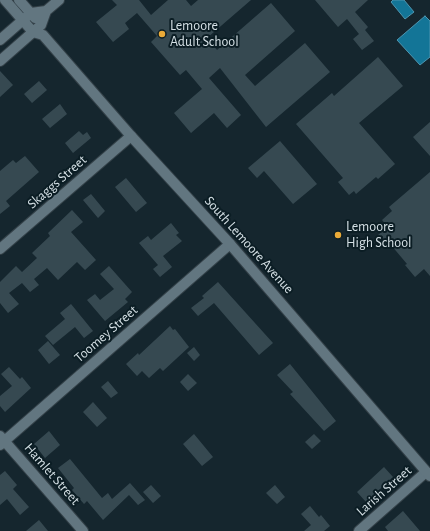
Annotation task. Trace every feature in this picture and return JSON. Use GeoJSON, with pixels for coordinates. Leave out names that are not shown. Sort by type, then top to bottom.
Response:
{"type":"FeatureCollection","features":[{"type":"Feature","properties":{"kind":"main road"},"geometry":{"type":"LineString","coordinates":[[5,0],[27,16]]}},
{"type":"Feature","properties":{"kind":"main road"},"geometry":{"type":"LineString","coordinates":[[19,0],[27,16]]}},
{"type":"Feature","properties":{"kind":"main road"},"geometry":{"type":"LineString","coordinates":[[0,40],[27,16],[46,11],[59,0]]}},
{"type":"Feature","properties":{"kind":"main road"},"geometry":{"type":"LineString","coordinates":[[0,61],[39,31],[46,11]]}},
{"type":"Feature","properties":{"kind":"main road","name":"South Lemoore Avenue"},"geometry":{"type":"LineString","coordinates":[[27,16],[131,136],[230,244],[428,474]]}},
{"type":"Feature","properties":{"kind":"main road","name":"Skaggs Street"},"geometry":{"type":"LineString","coordinates":[[0,249],[131,136]]}},
{"type":"Feature","properties":{"kind":"main road","name":"Toomey Street"},"geometry":{"type":"LineString","coordinates":[[1,440],[230,244]]}},
{"type":"Feature","properties":{"kind":"main road","name":"Hamlet Street"},"geometry":{"type":"LineString","coordinates":[[1,440],[83,531]]}},
{"type":"Feature","properties":{"kind":"main road","name":"Larish Street"},"geometry":{"type":"LineString","coordinates":[[359,531],[428,474]]}},
{"type":"Feature","properties":{"kind":"water"},"geometry":{"type":"Polygon","coordinates":[[[393,0],[404,0],[414,12],[405,19],[391,2],[393,0]]]}},
{"type":"Feature","properties":{"kind":"water"},"geometry":{"type":"Polygon","coordinates":[[[425,16],[430,21],[430,57],[420,65],[397,40],[425,16]]]}},
{"type":"Feature","properties":{"kind":"building"},"geometry":{"type":"Polygon","coordinates":[[[112,0],[139,0],[151,15],[168,0],[186,0],[191,6],[198,0],[251,0],[207,38],[217,50],[271,3],[295,31],[245,75],[255,86],[305,43],[330,72],[266,127],[220,68],[209,78],[241,115],[227,128],[214,113],[191,133],[174,113],[202,89],[186,70],[180,75],[151,42],[157,36],[137,13],[125,23],[129,29],[113,42],[96,22],[117,5],[112,0]]]}},
{"type":"Feature","properties":{"kind":"building"},"geometry":{"type":"Polygon","coordinates":[[[315,0],[368,0],[355,12],[368,27],[365,30],[374,41],[362,50],[353,39],[359,34],[347,19],[338,27],[315,0]]]}},
{"type":"Feature","properties":{"kind":"building"},"geometry":{"type":"Polygon","coordinates":[[[378,57],[403,86],[359,123],[395,164],[378,179],[376,177],[356,194],[354,191],[349,195],[338,182],[343,178],[296,124],[332,93],[334,96],[378,57]]]}},
{"type":"Feature","properties":{"kind":"building"},"geometry":{"type":"Polygon","coordinates":[[[0,71],[13,85],[0,97],[0,71]]]}},
{"type":"Feature","properties":{"kind":"building"},"geometry":{"type":"Polygon","coordinates":[[[39,81],[47,90],[32,103],[24,94],[39,81]]]}},
{"type":"Feature","properties":{"kind":"building"},"geometry":{"type":"Polygon","coordinates":[[[60,104],[67,114],[50,128],[42,119],[60,104]]]}},
{"type":"Feature","properties":{"kind":"building"},"geometry":{"type":"Polygon","coordinates":[[[430,122],[430,156],[413,137],[430,122]]]}},
{"type":"Feature","properties":{"kind":"building"},"geometry":{"type":"Polygon","coordinates":[[[79,131],[83,135],[87,132],[91,138],[73,153],[65,143],[79,131]]]}},
{"type":"Feature","properties":{"kind":"building"},"geometry":{"type":"Polygon","coordinates":[[[280,141],[317,184],[293,204],[264,171],[257,178],[248,168],[280,141]]]}},
{"type":"Feature","properties":{"kind":"building"},"geometry":{"type":"Polygon","coordinates":[[[25,156],[39,172],[6,201],[10,206],[0,214],[0,171],[13,160],[16,163],[25,156]]]}},
{"type":"Feature","properties":{"kind":"building"},"geometry":{"type":"Polygon","coordinates":[[[430,172],[430,276],[424,269],[415,277],[405,265],[407,264],[391,245],[389,247],[378,235],[388,227],[382,220],[392,211],[389,207],[430,172]]]}},
{"type":"Feature","properties":{"kind":"building"},"geometry":{"type":"Polygon","coordinates":[[[126,178],[147,203],[136,212],[115,187],[126,178]]]}},
{"type":"Feature","properties":{"kind":"building"},"geometry":{"type":"Polygon","coordinates":[[[91,194],[105,211],[98,218],[83,200],[91,194]]]}},
{"type":"Feature","properties":{"kind":"building"},"geometry":{"type":"Polygon","coordinates":[[[72,210],[83,222],[71,232],[96,260],[85,270],[77,262],[58,280],[47,268],[34,279],[39,285],[30,292],[22,283],[9,293],[19,304],[8,313],[0,303],[0,282],[16,266],[22,272],[37,258],[32,253],[50,236],[48,233],[72,210]]]}},
{"type":"Feature","properties":{"kind":"building"},"geometry":{"type":"Polygon","coordinates":[[[171,223],[179,233],[176,235],[182,241],[163,256],[172,267],[160,277],[153,269],[158,265],[139,243],[148,236],[151,240],[171,223]]]}},
{"type":"Feature","properties":{"kind":"building"},"geometry":{"type":"Polygon","coordinates":[[[109,266],[132,292],[125,299],[128,302],[105,321],[87,300],[95,294],[100,300],[114,289],[100,274],[109,266]]]}},
{"type":"Feature","properties":{"kind":"building"},"geometry":{"type":"Polygon","coordinates":[[[218,282],[273,343],[259,355],[214,303],[198,316],[191,308],[204,298],[202,296],[218,282]]]}},
{"type":"Feature","properties":{"kind":"building"},"geometry":{"type":"Polygon","coordinates":[[[71,304],[93,331],[84,338],[75,327],[53,345],[45,336],[65,319],[60,313],[71,304]]]}},
{"type":"Feature","properties":{"kind":"building"},"geometry":{"type":"Polygon","coordinates":[[[170,326],[173,330],[175,329],[189,347],[163,371],[160,368],[149,378],[142,371],[137,376],[126,364],[138,353],[139,355],[170,326]]]}},
{"type":"Feature","properties":{"kind":"building"},"geometry":{"type":"Polygon","coordinates":[[[48,341],[60,355],[49,364],[38,350],[48,341]]]}},
{"type":"Feature","properties":{"kind":"building"},"geometry":{"type":"Polygon","coordinates":[[[194,347],[200,355],[194,361],[187,353],[194,347]]]}},
{"type":"Feature","properties":{"kind":"building"},"geometry":{"type":"Polygon","coordinates":[[[290,364],[336,421],[324,431],[290,394],[293,392],[277,375],[290,364]]]}},
{"type":"Feature","properties":{"kind":"building"},"geometry":{"type":"Polygon","coordinates":[[[9,367],[20,379],[22,377],[31,388],[5,412],[0,406],[0,396],[12,386],[1,374],[9,367]]]}},
{"type":"Feature","properties":{"kind":"building"},"geometry":{"type":"Polygon","coordinates":[[[188,374],[197,383],[188,391],[180,382],[188,374]]]}},
{"type":"Feature","properties":{"kind":"building"},"geometry":{"type":"Polygon","coordinates":[[[108,381],[118,393],[111,398],[101,387],[108,381]]]}},
{"type":"Feature","properties":{"kind":"building"},"geometry":{"type":"Polygon","coordinates":[[[93,402],[107,418],[97,427],[83,412],[93,402]]]}},
{"type":"Feature","properties":{"kind":"building"},"geometry":{"type":"Polygon","coordinates":[[[49,431],[60,445],[45,458],[34,444],[49,431]]]}},
{"type":"Feature","properties":{"kind":"building"},"geometry":{"type":"Polygon","coordinates":[[[194,434],[213,457],[202,466],[183,444],[194,434]]]}},
{"type":"Feature","properties":{"kind":"building"},"geometry":{"type":"Polygon","coordinates":[[[314,434],[321,441],[312,449],[305,442],[314,434]]]}},
{"type":"Feature","properties":{"kind":"building"},"geometry":{"type":"Polygon","coordinates":[[[70,459],[102,498],[108,493],[112,499],[130,483],[145,500],[138,505],[129,495],[103,520],[87,501],[84,504],[72,490],[74,488],[58,468],[70,459]]]}},
{"type":"Feature","properties":{"kind":"building"},"geometry":{"type":"Polygon","coordinates":[[[384,467],[393,477],[366,502],[357,492],[384,467]]]}},
{"type":"Feature","properties":{"kind":"building"},"geometry":{"type":"Polygon","coordinates":[[[5,471],[17,485],[13,489],[29,507],[20,515],[7,499],[0,505],[0,475],[5,471]]]}},
{"type":"Feature","properties":{"kind":"building"},"geometry":{"type":"Polygon","coordinates":[[[151,485],[161,496],[153,503],[143,492],[151,485]]]}},
{"type":"Feature","properties":{"kind":"building"},"geometry":{"type":"Polygon","coordinates":[[[275,485],[285,497],[277,504],[266,493],[275,485]]]}},
{"type":"Feature","properties":{"kind":"building"},"geometry":{"type":"Polygon","coordinates":[[[310,506],[319,517],[321,515],[330,526],[324,531],[304,531],[311,525],[301,514],[310,506]]]}},
{"type":"Feature","properties":{"kind":"building"},"geometry":{"type":"Polygon","coordinates":[[[403,511],[420,531],[388,531],[385,527],[403,511]]]}},
{"type":"Feature","properties":{"kind":"building"},"geometry":{"type":"Polygon","coordinates":[[[39,520],[48,531],[26,531],[39,520]]]}},
{"type":"Feature","properties":{"kind":"place","name":"Lemoore Adult School"},"geometry":{"type":"Point","coordinates":[162,34]}},
{"type":"Feature","properties":{"kind":"place","name":"Lemoore High School"},"geometry":{"type":"Point","coordinates":[338,235]}}]}
